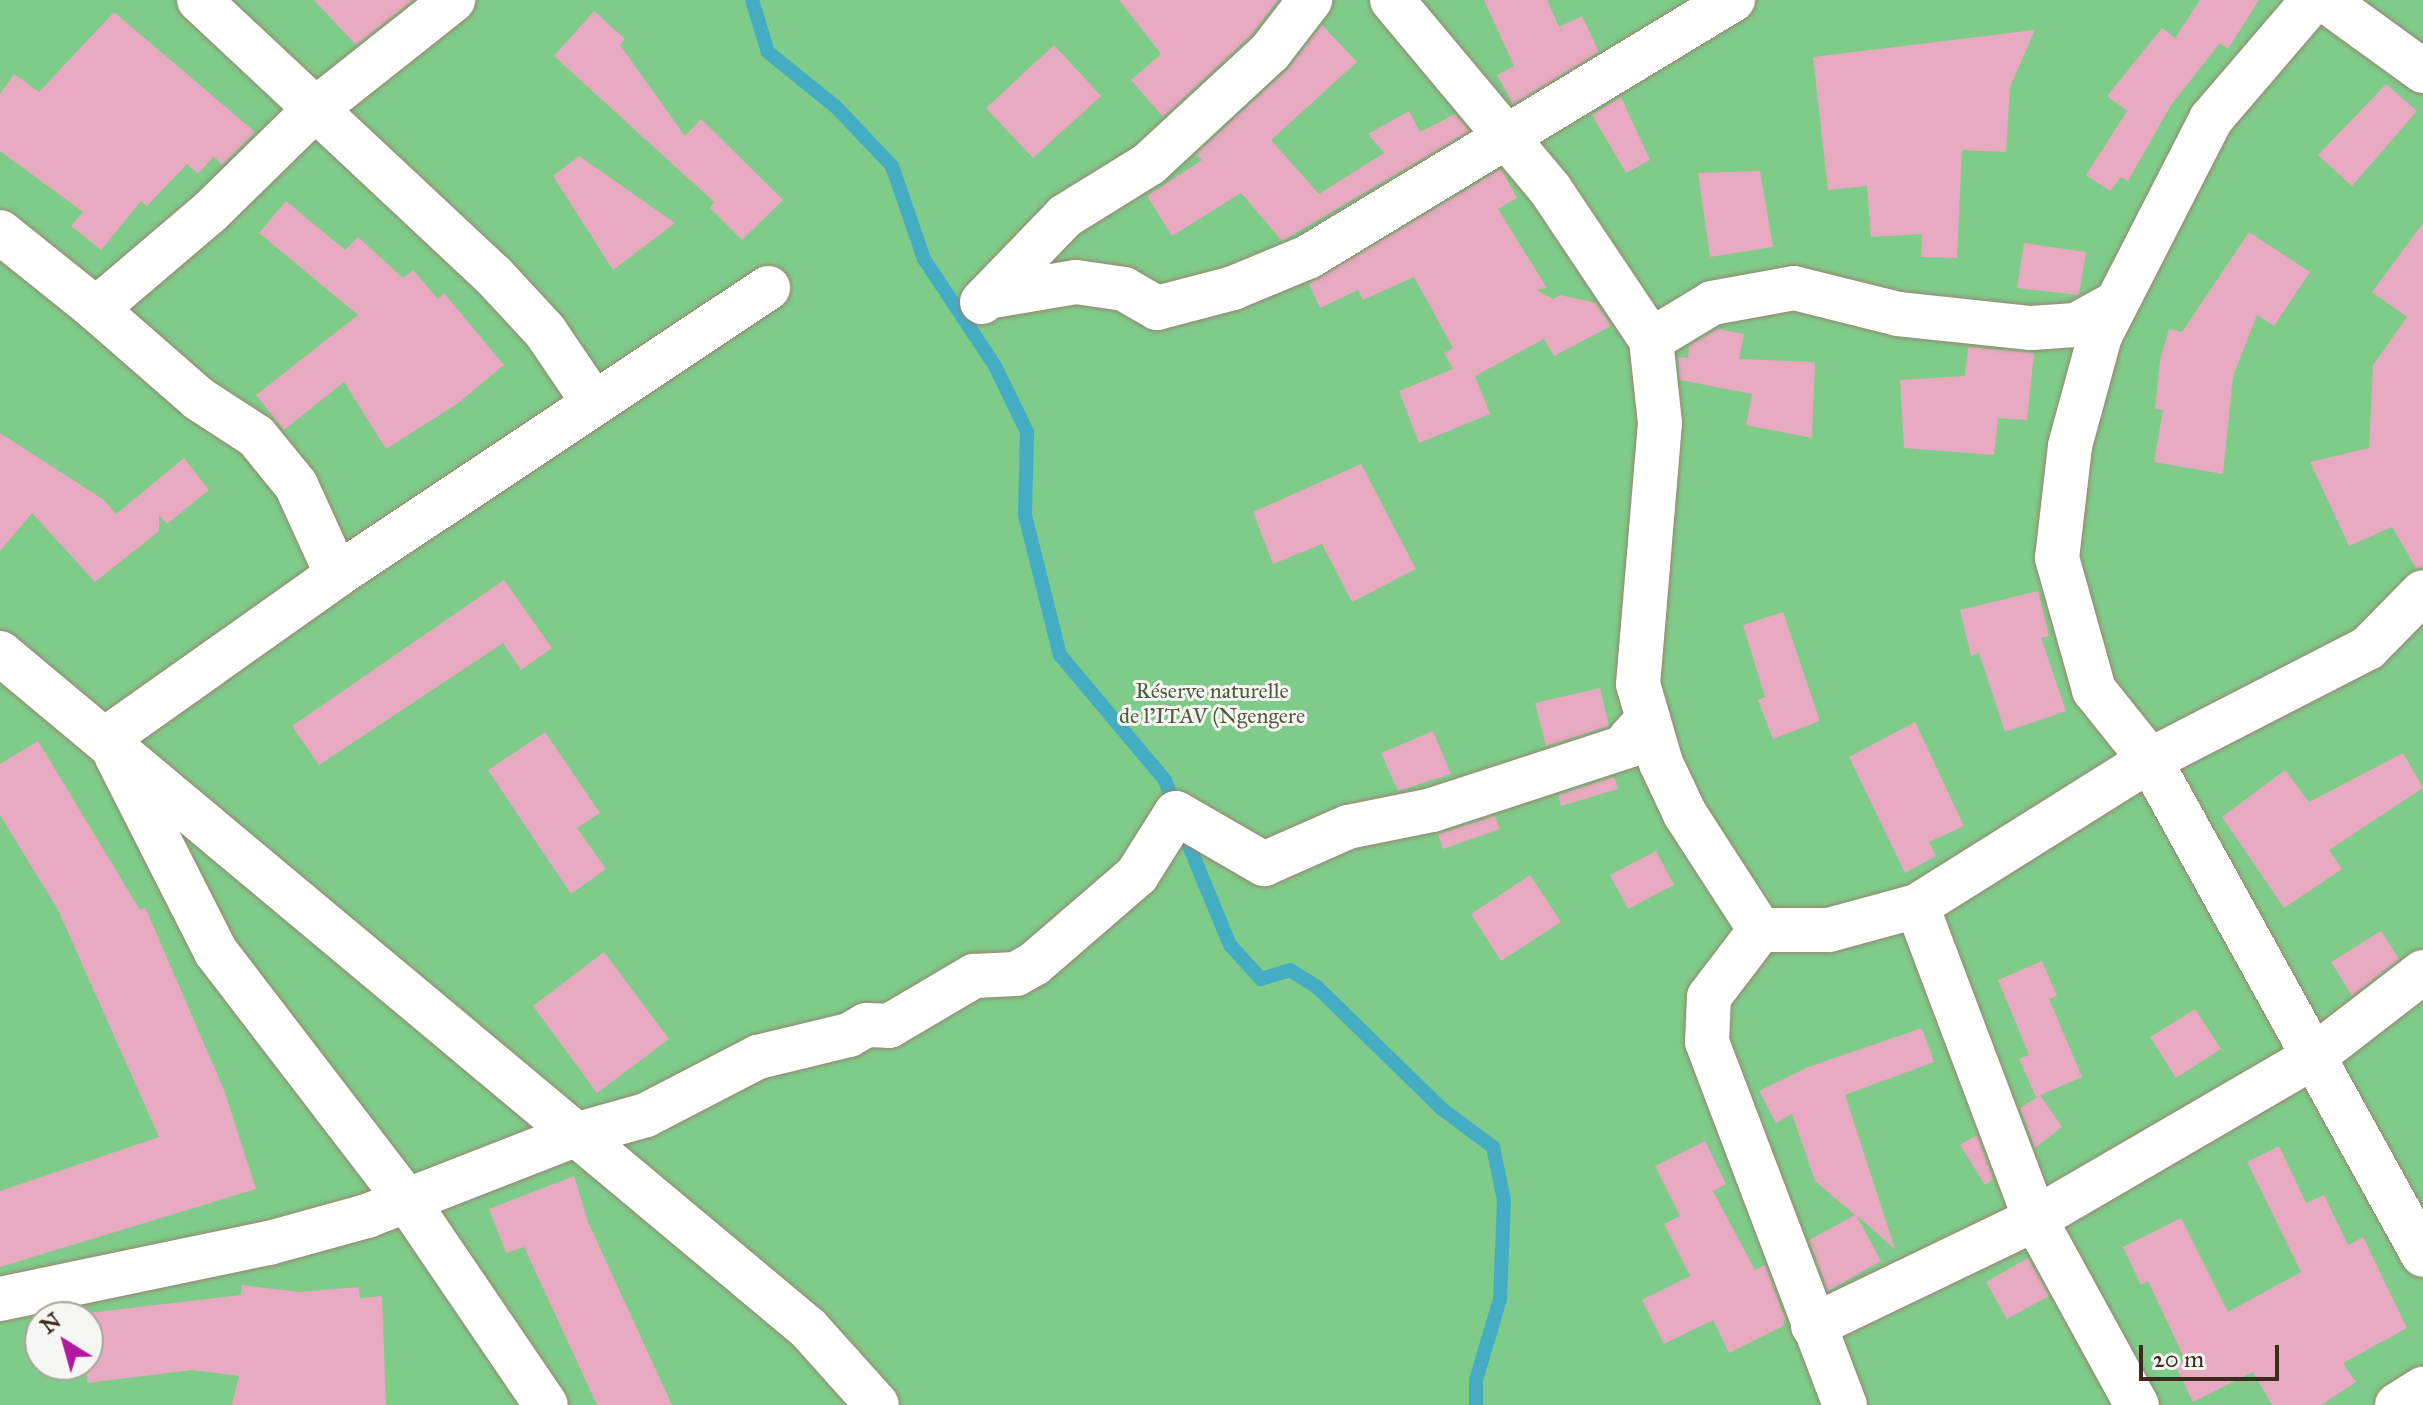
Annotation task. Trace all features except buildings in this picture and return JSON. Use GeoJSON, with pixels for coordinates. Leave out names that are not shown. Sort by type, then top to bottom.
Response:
{"type":"FeatureCollection","features":[{"type":"Feature","properties":{"kind":"street"},"geometry":{"type":"LineString","coordinates":[[199,0],[313,111],[494,276],[545,331],[593,402]]}},
{"type":"Feature","properties":{"kind":"street"},"geometry":{"type":"LineString","coordinates":[[96,309],[210,212],[313,111],[453,0]]}},
{"type":"Feature","properties":{"kind":"street"},"geometry":{"type":"LineString","coordinates":[[1310,0],[1270,52],[1149,164],[1065,216],[981,303],[1076,282],[1124,289],[1157,308],[1233,288],[1308,257],[1733,0]]}},
{"type":"Feature","properties":{"kind":"street"},"geometry":{"type":"LineString","coordinates":[[1392,0],[1507,135],[1599,257],[1651,340],[1660,423],[1638,684],[1661,763],[1685,814],[1760,930]]}},
{"type":"Feature","properties":{"kind":"street"},"geometry":{"type":"LineString","coordinates":[[2313,0],[2211,119],[2100,336],[2070,446],[2057,558],[2094,690],[2150,760],[2423,1255]]}},
{"type":"Feature","properties":{"kind":"street"},"geometry":{"type":"LineString","coordinates":[[2325,0],[2423,71]]}},
{"type":"Feature","properties":{"kind":"street"},"geometry":{"type":"LineString","coordinates":[[0,232],[96,309],[199,399],[256,436],[296,485],[337,575]]}},
{"type":"Feature","properties":{"kind":"street"},"geometry":{"type":"LineString","coordinates":[[107,738],[337,575],[768,288]]}},
{"type":"Feature","properties":{"kind":"street"},"geometry":{"type":"LineString","coordinates":[[1651,340],[1712,303],[1794,288],[1898,314],[2031,328],[2076,325],[2116,303]]}},
{"type":"Feature","properties":{"kind":"street"},"geometry":{"type":"LineString","coordinates":[[1760,930],[1829,930],[1917,906],[2150,760],[2368,648],[2423,592]]}},
{"type":"Feature","properties":{"kind":"street"},"geometry":{"type":"LineString","coordinates":[[0,653],[107,738],[808,1328],[877,1405]]}},
{"type":"Feature","properties":{"kind":"street"},"geometry":{"type":"LineString","coordinates":[[0,1299],[269,1243],[408,1202],[575,1135],[646,1115],[758,1057],[849,1035],[866,1025],[889,1026],[974,976],[1025,969],[1077,932],[1137,875],[1176,813],[1264,864],[1348,827],[1432,810],[1631,745],[1630,739],[1648,719]]}},
{"type":"Feature","properties":{"kind":"street"},"geometry":{"type":"LineString","coordinates":[[107,738],[216,952],[408,1202],[546,1405]]}},
{"type":"Feature","properties":{"kind":"street"},"geometry":{"type":"LineString","coordinates":[[1917,906],[2035,1219],[2137,1405]]}},
{"type":"Feature","properties":{"kind":"street"},"geometry":{"type":"LineString","coordinates":[[1760,930],[1709,997],[1707,1042],[1845,1405]]}},
{"type":"Feature","properties":{"kind":"street"},"geometry":{"type":"LineString","coordinates":[[1813,1326],[2035,1219],[2313,1057],[2423,972]]}},
{"type":"Feature","properties":{"kind":"street"},"geometry":{"type":"LineString","coordinates":[[2397,1405],[2423,1389]]}},
{"type":"Feature","properties":{"kind":"green space","name":"Réserve naturelle de l'ITAV (Ngengere"},"geometry":{"type":"Polygon","coordinates":[[[0,0],[2423,0],[2423,1405],[0,1405],[0,0]]]}},
{"type":"Feature","properties":{"kind":"waterway"},"geometry":{"type":"LineString","coordinates":[[752,0],[768,52],[836,107],[892,166],[924,259],[995,366],[1027,432],[1025,515],[1060,655],[1165,780],[1175,808]]}},
{"type":"Feature","properties":{"kind":"waterway"},"geometry":{"type":"LineString","coordinates":[[1183,831],[1230,945],[1261,979],[1290,970],[1317,987],[1442,1109],[1493,1147],[1504,1200],[1500,1299],[1476,1380],[1476,1405]]}}]}
